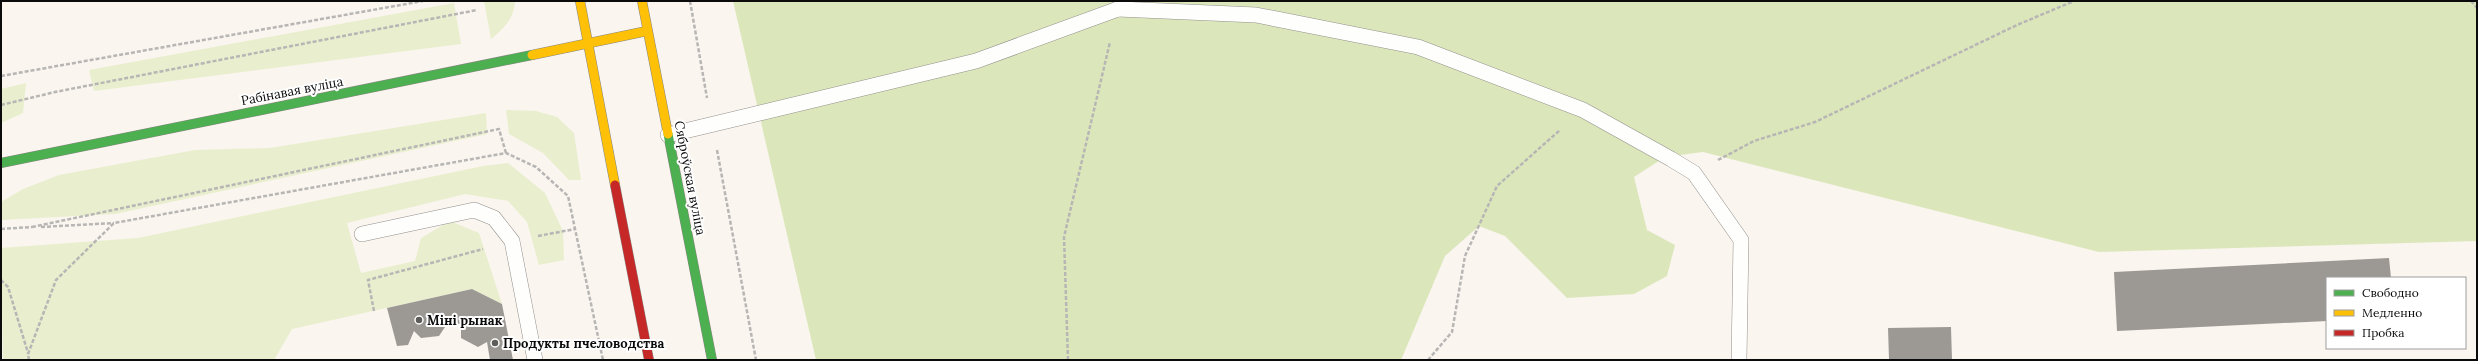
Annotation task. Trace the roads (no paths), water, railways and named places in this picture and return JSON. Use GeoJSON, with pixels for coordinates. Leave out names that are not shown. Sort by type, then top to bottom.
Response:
{"type":"FeatureCollection","features":[{"type":"Feature","properties":{"kind":"main road"},"geometry":{"type":"LineString","coordinates":[[580,1],[649,360]]}},
{"type":"Feature","properties":{"kind":"main road","name":"Сяброўская вуліца"},"geometry":{"type":"LineString","coordinates":[[642,1],[712,360]]}},
{"type":"Feature","properties":{"kind":"main road","name":"Рабінавая вуліца"},"geometry":{"type":"LineString","coordinates":[[1,163],[647,31]]}},
{"type":"Feature","properties":{"kind":"lane"},"geometry":{"type":"LineString","coordinates":[[668,135],[976,61],[1123,5],[1256,15],[1418,47],[1583,110],[1694,172],[1741,240],[1739,360]]}},
{"type":"Feature","properties":{"kind":"lane"},"geometry":{"type":"LineString","coordinates":[[362,234],[474,210],[494,218],[512,241],[535,360]]}},
{"type":"Feature","properties":{"kind":"place","name":"Міні рынак"},"geometry":{"type":"Point","coordinates":[419,320]}},
{"type":"Feature","properties":{"kind":"place","name":"Продукты пчеловодства"},"geometry":{"type":"Point","coordinates":[495,343]}}]}
